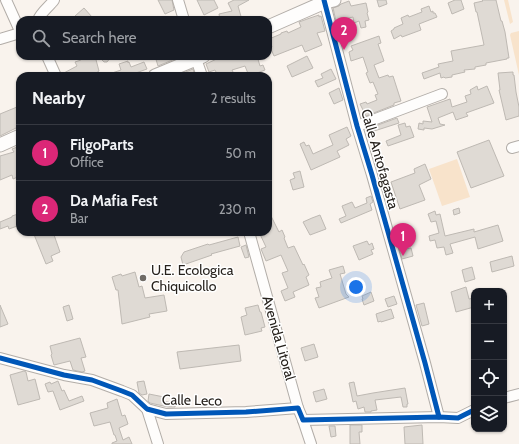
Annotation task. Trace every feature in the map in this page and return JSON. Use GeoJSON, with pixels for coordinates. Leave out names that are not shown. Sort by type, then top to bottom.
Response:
{"type":"FeatureCollection","features":[{"type":"Feature","properties":{"kind":"main road"},"geometry":{"type":"LineString","coordinates":[[272,25],[328,1]]}},
{"type":"Feature","properties":{"kind":"main road"},"geometry":{"type":"LineString","coordinates":[[164,72],[191,60]]}},
{"type":"Feature","properties":{"kind":"main road"},"geometry":{"type":"LineString","coordinates":[[0,145],[16,138]]}},
{"type":"Feature","properties":{"kind":"street"},"geometry":{"type":"LineString","coordinates":[[6,0],[16,23]]}},
{"type":"Feature","properties":{"kind":"street"},"geometry":{"type":"LineString","coordinates":[[39,16],[54,0]]}},
{"type":"Feature","properties":{"kind":"street"},"geometry":{"type":"LineString","coordinates":[[178,0],[183,16]]}},
{"type":"Feature","properties":{"kind":"street","name":"Calle Antofagasta"},"geometry":{"type":"LineString","coordinates":[[328,1],[357,126],[439,417]]}},
{"type":"Feature","properties":{"kind":"street"},"geometry":{"type":"LineString","coordinates":[[0,39],[16,33]]}},
{"type":"Feature","properties":{"kind":"street"},"geometry":{"type":"LineString","coordinates":[[49,60],[54,72]]}},
{"type":"Feature","properties":{"kind":"street"},"geometry":{"type":"LineString","coordinates":[[199,60],[201,72]]}},
{"type":"Feature","properties":{"kind":"street"},"geometry":{"type":"LineString","coordinates":[[357,126],[442,94]]}},
{"type":"Feature","properties":{"kind":"street","name":"Avenida Litoral"},"geometry":{"type":"LineString","coordinates":[[250,236],[298,408],[311,444]]}},
{"type":"Feature","properties":{"kind":"street","name":"Calle Leco"},"geometry":{"type":"LineString","coordinates":[[0,358],[64,375],[92,380],[132,395],[147,409],[166,414],[246,412],[298,408]]}},
{"type":"Feature","properties":{"kind":"street"},"geometry":{"type":"LineString","coordinates":[[507,397],[519,394]]}},
{"type":"Feature","properties":{"kind":"street"},"geometry":{"type":"LineString","coordinates":[[147,409],[158,444]]}},
{"type":"Feature","properties":{"kind":"street"},"geometry":{"type":"LineString","coordinates":[[303,420],[439,417],[458,418],[471,412]]}},
{"type":"Feature","properties":{"kind":"shaded area"},"geometry":{"type":"Polygon","coordinates":[[[504,0],[508,0],[513,22],[510,24],[504,0]]]}},
{"type":"Feature","properties":{"kind":"shaded area"},"geometry":{"type":"Polygon","coordinates":[[[519,31],[519,75],[510,35],[511,33],[519,31]]]}},
{"type":"Feature","properties":{"kind":"shaded area"},"geometry":{"type":"Polygon","coordinates":[[[457,159],[470,197],[442,206],[429,169],[457,159]]]}},
{"type":"Feature","properties":{"kind":"building"},"geometry":{"type":"Polygon","coordinates":[[[158,0],[172,0],[174,10],[165,14],[158,0]]]}},
{"type":"Feature","properties":{"kind":"building"},"geometry":{"type":"Polygon","coordinates":[[[197,0],[214,0],[218,8],[204,15],[197,0]]]}},
{"type":"Feature","properties":{"kind":"building"},"geometry":{"type":"Polygon","coordinates":[[[234,0],[249,0],[238,6],[241,16],[219,16],[219,14],[232,11],[228,3],[234,0]]]}},
{"type":"Feature","properties":{"kind":"building"},"geometry":{"type":"Polygon","coordinates":[[[377,0],[386,0],[387,4],[379,7],[377,0]]]}},
{"type":"Feature","properties":{"kind":"building"},"geometry":{"type":"Polygon","coordinates":[[[455,0],[461,0],[464,9],[452,14],[448,3],[455,0]]]}},
{"type":"Feature","properties":{"kind":"building"},"geometry":{"type":"Polygon","coordinates":[[[482,0],[496,0],[505,32],[509,58],[486,63],[486,65],[475,67],[475,69],[464,70],[465,72],[452,75],[452,77],[441,78],[440,73],[424,79],[422,73],[439,67],[438,64],[453,61],[451,51],[484,45],[474,3],[483,1],[482,0]]]}},
{"type":"Feature","properties":{"kind":"building"},"geometry":{"type":"Polygon","coordinates":[[[349,1],[351,6],[366,3],[369,20],[365,21],[366,27],[361,28],[359,21],[354,23],[353,17],[336,21],[333,8],[349,1]]]}},
{"type":"Feature","properties":{"kind":"building"},"geometry":{"type":"Polygon","coordinates":[[[429,6],[431,12],[433,11],[437,17],[419,24],[421,30],[402,37],[401,35],[394,39],[391,31],[403,24],[401,18],[408,15],[409,17],[422,12],[421,9],[429,6]]]}},
{"type":"Feature","properties":{"kind":"building"},"geometry":{"type":"Polygon","coordinates":[[[84,8],[91,16],[75,16],[84,8]]]}},
{"type":"Feature","properties":{"kind":"building"},"geometry":{"type":"Polygon","coordinates":[[[319,15],[319,17],[321,16],[325,31],[317,33],[322,45],[305,52],[302,45],[274,56],[272,52],[272,38],[281,33],[287,31],[288,33],[301,27],[299,22],[319,15]]]}},
{"type":"Feature","properties":{"kind":"building"},"geometry":{"type":"Polygon","coordinates":[[[379,36],[381,43],[378,44],[384,61],[374,65],[379,78],[388,75],[389,77],[393,76],[401,101],[366,116],[360,104],[366,102],[367,104],[377,100],[375,95],[378,94],[373,82],[370,83],[366,73],[368,72],[363,57],[351,61],[349,52],[353,50],[351,46],[379,36]]]}},
{"type":"Feature","properties":{"kind":"building"},"geometry":{"type":"Polygon","coordinates":[[[307,56],[313,68],[292,77],[287,66],[307,56]]]}},
{"type":"Feature","properties":{"kind":"building"},"geometry":{"type":"Polygon","coordinates":[[[81,60],[96,60],[99,71],[66,72],[77,66],[75,62],[81,60]]]}},
{"type":"Feature","properties":{"kind":"building"},"geometry":{"type":"Polygon","coordinates":[[[156,60],[172,60],[158,66],[156,60]]]}},
{"type":"Feature","properties":{"kind":"building"},"geometry":{"type":"Polygon","coordinates":[[[214,60],[258,60],[260,66],[263,65],[265,70],[260,72],[247,72],[245,66],[232,70],[233,72],[216,72],[215,70],[209,72],[206,64],[214,60]]]}},
{"type":"Feature","properties":{"kind":"building"},"geometry":{"type":"Polygon","coordinates":[[[128,61],[131,67],[144,62],[147,69],[139,72],[115,72],[121,70],[119,64],[128,61]]]}},
{"type":"Feature","properties":{"kind":"building"},"geometry":{"type":"Polygon","coordinates":[[[193,69],[194,72],[186,72],[193,69]]]}},
{"type":"Feature","properties":{"kind":"building"},"geometry":{"type":"Polygon","coordinates":[[[331,69],[336,79],[318,87],[315,81],[323,78],[321,74],[331,69]]]}},
{"type":"Feature","properties":{"kind":"building"},"geometry":{"type":"Polygon","coordinates":[[[513,72],[519,107],[519,116],[506,120],[499,90],[498,73],[513,72]]]}},
{"type":"Feature","properties":{"kind":"building"},"geometry":{"type":"Polygon","coordinates":[[[477,86],[478,90],[487,86],[494,103],[466,113],[468,116],[456,120],[453,112],[438,118],[440,124],[445,125],[432,129],[418,129],[419,123],[423,124],[423,121],[432,122],[427,107],[450,99],[452,107],[467,102],[465,96],[471,94],[470,90],[477,86]]]}},
{"type":"Feature","properties":{"kind":"building"},"geometry":{"type":"Polygon","coordinates":[[[339,88],[343,100],[334,104],[329,93],[339,88]]]}},
{"type":"Feature","properties":{"kind":"building"},"geometry":{"type":"Polygon","coordinates":[[[16,107],[16,128],[0,136],[0,114],[16,107]]]}},
{"type":"Feature","properties":{"kind":"building"},"geometry":{"type":"Polygon","coordinates":[[[397,118],[399,123],[368,133],[367,129],[397,118]]]}},
{"type":"Feature","properties":{"kind":"building"},"geometry":{"type":"Polygon","coordinates":[[[405,123],[406,127],[410,126],[414,137],[388,146],[386,141],[401,135],[398,125],[405,123]]]}},
{"type":"Feature","properties":{"kind":"building"},"geometry":{"type":"Polygon","coordinates":[[[347,127],[351,136],[346,139],[349,145],[337,151],[340,157],[311,170],[300,144],[304,142],[306,146],[309,145],[313,154],[333,145],[329,135],[347,127]]]}},
{"type":"Feature","properties":{"kind":"building"},"geometry":{"type":"Polygon","coordinates":[[[489,140],[504,176],[471,188],[457,152],[489,140]]]}},
{"type":"Feature","properties":{"kind":"building"},"geometry":{"type":"Polygon","coordinates":[[[16,148],[16,178],[13,179],[12,175],[0,180],[0,156],[14,152],[12,149],[16,148]]]}},
{"type":"Feature","properties":{"kind":"building"},"geometry":{"type":"Polygon","coordinates":[[[425,164],[431,179],[419,185],[425,200],[400,209],[391,182],[415,173],[414,169],[425,164]]]}},
{"type":"Feature","properties":{"kind":"building"},"geometry":{"type":"Polygon","coordinates":[[[300,171],[304,187],[293,190],[290,180],[295,178],[293,173],[300,171]]]}},
{"type":"Feature","properties":{"kind":"building"},"geometry":{"type":"Polygon","coordinates":[[[371,196],[373,202],[370,204],[372,210],[341,223],[339,219],[346,216],[342,206],[352,202],[355,208],[367,203],[366,198],[371,196]]]}},
{"type":"Feature","properties":{"kind":"building"},"geometry":{"type":"Polygon","coordinates":[[[459,208],[460,213],[454,215],[453,210],[459,208]]]}},
{"type":"Feature","properties":{"kind":"building"},"geometry":{"type":"Polygon","coordinates":[[[435,211],[436,215],[440,214],[445,236],[474,229],[474,232],[498,225],[503,241],[478,249],[475,237],[450,244],[453,253],[446,255],[444,247],[437,248],[435,240],[430,241],[429,236],[439,233],[436,221],[431,222],[428,214],[435,211]]]}},
{"type":"Feature","properties":{"kind":"building"},"geometry":{"type":"Polygon","coordinates":[[[16,215],[16,226],[9,229],[8,226],[0,229],[0,222],[16,215]]]}},
{"type":"Feature","properties":{"kind":"building"},"geometry":{"type":"Polygon","coordinates":[[[320,215],[326,229],[310,235],[303,222],[320,215]]]}},
{"type":"Feature","properties":{"kind":"building"},"geometry":{"type":"Polygon","coordinates":[[[272,218],[279,232],[282,230],[288,248],[294,246],[309,275],[306,277],[309,285],[293,292],[295,297],[285,301],[281,291],[288,288],[282,273],[288,271],[281,255],[266,261],[261,249],[266,247],[261,236],[272,236],[272,218]]]}},
{"type":"Feature","properties":{"kind":"building"},"geometry":{"type":"Polygon","coordinates":[[[35,236],[54,236],[60,252],[51,256],[53,261],[46,264],[35,236]]]}},
{"type":"Feature","properties":{"kind":"building"},"geometry":{"type":"Polygon","coordinates":[[[238,237],[240,246],[211,254],[212,255],[183,265],[181,257],[184,252],[208,244],[209,245],[238,237]]]}},
{"type":"Feature","properties":{"kind":"building"},"geometry":{"type":"Polygon","coordinates":[[[367,241],[369,245],[372,243],[374,249],[371,250],[373,254],[359,260],[353,246],[367,241]]]}},
{"type":"Feature","properties":{"kind":"building"},"geometry":{"type":"Polygon","coordinates":[[[404,243],[406,249],[411,248],[413,256],[402,259],[398,245],[404,243]]]}},
{"type":"Feature","properties":{"kind":"building"},"geometry":{"type":"Polygon","coordinates":[[[246,245],[249,257],[245,258],[241,247],[246,245]]]}},
{"type":"Feature","properties":{"kind":"building"},"geometry":{"type":"Polygon","coordinates":[[[512,256],[514,266],[492,272],[490,262],[512,256]]]}},
{"type":"Feature","properties":{"kind":"building"},"geometry":{"type":"Polygon","coordinates":[[[343,266],[345,273],[340,274],[346,294],[349,297],[319,308],[315,298],[319,297],[316,288],[321,287],[320,282],[332,278],[329,270],[343,266]]]}},
{"type":"Feature","properties":{"kind":"building"},"geometry":{"type":"Polygon","coordinates":[[[472,267],[475,279],[465,282],[462,270],[472,267]]]}},
{"type":"Feature","properties":{"kind":"building"},"geometry":{"type":"Polygon","coordinates":[[[135,272],[139,287],[142,286],[145,298],[164,295],[167,311],[149,314],[150,317],[122,324],[118,290],[116,290],[112,277],[135,272]]]}},
{"type":"Feature","properties":{"kind":"building"},"geometry":{"type":"Polygon","coordinates":[[[466,287],[469,299],[471,299],[471,308],[456,312],[451,292],[466,287]]]}},
{"type":"Feature","properties":{"kind":"building"},"geometry":{"type":"Polygon","coordinates":[[[371,292],[374,301],[364,305],[362,296],[371,292]]]}},
{"type":"Feature","properties":{"kind":"building"},"geometry":{"type":"Polygon","coordinates":[[[394,296],[397,304],[388,307],[385,299],[394,296]]]}},
{"type":"Feature","properties":{"kind":"building"},"geometry":{"type":"Polygon","coordinates":[[[424,303],[429,324],[422,326],[416,305],[424,303]]]}},
{"type":"Feature","properties":{"kind":"building"},"geometry":{"type":"Polygon","coordinates":[[[0,305],[8,324],[0,327],[0,305]]]}},
{"type":"Feature","properties":{"kind":"building"},"geometry":{"type":"Polygon","coordinates":[[[69,305],[73,319],[67,321],[63,307],[69,305]]]}},
{"type":"Feature","properties":{"kind":"building"},"geometry":{"type":"Polygon","coordinates":[[[258,305],[265,327],[261,328],[262,331],[245,335],[241,317],[247,315],[245,308],[258,305]]]}},
{"type":"Feature","properties":{"kind":"building"},"geometry":{"type":"Polygon","coordinates":[[[391,309],[394,318],[378,322],[376,314],[391,309]]]}},
{"type":"Feature","properties":{"kind":"building"},"geometry":{"type":"Polygon","coordinates":[[[80,338],[86,357],[81,358],[85,371],[82,372],[73,370],[70,361],[54,365],[50,346],[80,338]]]}},
{"type":"Feature","properties":{"kind":"building"},"geometry":{"type":"Polygon","coordinates":[[[314,344],[318,357],[305,361],[301,348],[314,344]]]}},
{"type":"Feature","properties":{"kind":"building"},"geometry":{"type":"Polygon","coordinates":[[[239,345],[241,361],[180,369],[177,352],[239,345]]]}},
{"type":"Feature","properties":{"kind":"building"},"geometry":{"type":"Polygon","coordinates":[[[24,371],[26,372],[28,381],[35,379],[40,399],[18,405],[10,375],[24,371]]]}},
{"type":"Feature","properties":{"kind":"building"},"geometry":{"type":"Polygon","coordinates":[[[58,381],[62,391],[64,390],[69,401],[82,396],[84,401],[60,410],[53,391],[48,392],[45,384],[50,382],[51,384],[58,381]]]}},
{"type":"Feature","properties":{"kind":"building"},"geometry":{"type":"Polygon","coordinates":[[[144,381],[147,394],[142,395],[139,393],[137,382],[144,381]]]}},
{"type":"Feature","properties":{"kind":"building"},"geometry":{"type":"Polygon","coordinates":[[[354,382],[357,396],[405,388],[408,404],[407,407],[403,407],[401,397],[375,400],[377,410],[371,412],[365,412],[364,407],[358,409],[356,401],[353,402],[349,383],[354,382]]]}},
{"type":"Feature","properties":{"kind":"building"},"geometry":{"type":"Polygon","coordinates":[[[324,389],[327,399],[316,402],[313,392],[324,389]]]}},
{"type":"Feature","properties":{"kind":"building"},"geometry":{"type":"Polygon","coordinates":[[[149,394],[164,397],[163,401],[176,404],[175,407],[150,403],[148,401],[149,394]]]}},
{"type":"Feature","properties":{"kind":"building"},"geometry":{"type":"Polygon","coordinates":[[[117,399],[122,416],[125,415],[128,424],[119,428],[123,440],[129,437],[132,444],[112,444],[117,441],[110,422],[94,426],[90,413],[108,408],[107,403],[117,399]]]}},
{"type":"Feature","properties":{"kind":"building"},"geometry":{"type":"Polygon","coordinates":[[[350,425],[362,425],[362,432],[359,432],[360,444],[350,444],[350,425]]]}},
{"type":"Feature","properties":{"kind":"building"},"geometry":{"type":"Polygon","coordinates":[[[422,425],[423,444],[405,444],[404,427],[422,425]]]}},
{"type":"Feature","properties":{"kind":"building"},"geometry":{"type":"Polygon","coordinates":[[[329,426],[335,426],[336,436],[331,437],[329,426]]]}},
{"type":"Feature","properties":{"kind":"cycle path"},"geometry":{"type":"LineString","coordinates":[[324,0],[357,126],[439,417]]}},
{"type":"Feature","properties":{"kind":"cycle path"},"geometry":{"type":"LineString","coordinates":[[0,358],[64,375],[92,380],[132,395],[147,409],[166,414],[246,412],[298,408],[303,420],[439,417],[458,418],[471,412]]}},
{"type":"Feature","properties":{"kind":"place","name":"Da Mafia Fest"},"geometry":{"type":"Point","coordinates":[344,50]}},
{"type":"Feature","properties":{"kind":"place","name":"FilgoParts"},"geometry":{"type":"Point","coordinates":[403,256]}},
{"type":"Feature","properties":{"kind":"place","name":"U.E. Ecologica Chiquicollo"},"geometry":{"type":"Point","coordinates":[143,278]}}]}
